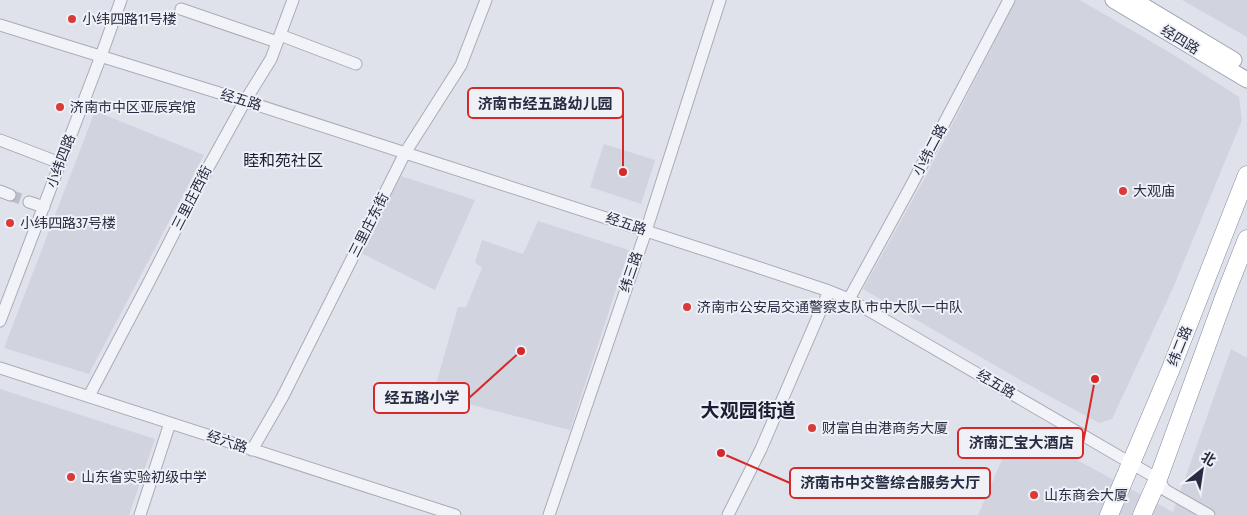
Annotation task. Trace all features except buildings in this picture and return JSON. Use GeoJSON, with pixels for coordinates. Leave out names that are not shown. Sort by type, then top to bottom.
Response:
{"type":"FeatureCollection","features":[{"type":"Feature","properties":{"kind":"highway","name":"纬二路"},"geometry":{"type":"LineString","coordinates":[[1109,515],[1174,363],[1247,175]]}},
{"type":"Feature","properties":{"kind":"highway","name":"纬二路"},"geometry":{"type":"LineString","coordinates":[[1142,515],[1158,479],[1247,239]]}},
{"type":"Feature","properties":{"kind":"main road","name":"经四路"},"geometry":{"type":"LineString","coordinates":[[1113,0],[1247,80]]}},
{"type":"Feature","properties":{"kind":"main road","name":"经四路"},"geometry":{"type":"LineString","coordinates":[[1134,0],[1247,68]]}},
{"type":"Feature","properties":{"kind":"street","name":"小纬四路"},"geometry":{"type":"LineString","coordinates":[[0,321],[122,0]]}},
{"type":"Feature","properties":{"kind":"street","name":"三里庄西街"},"geometry":{"type":"LineString","coordinates":[[89,396],[199,184],[245,101],[271,59],[293,0]]}},
{"type":"Feature","properties":{"kind":"street","name":"三里庄东街"},"geometry":{"type":"LineString","coordinates":[[252,450],[282,398],[405,153],[461,65],[486,0]]}},
{"type":"Feature","properties":{"kind":"street","name":"纬三路"},"geometry":{"type":"LineString","coordinates":[[549,515],[646,231],[720,0]]}},
{"type":"Feature","properties":{"kind":"street","name":"小纬二路"},"geometry":{"type":"LineString","coordinates":[[849,299],[1009,0]]}},
{"type":"Feature","properties":{"kind":"street"},"geometry":{"type":"LineString","coordinates":[[181,9],[356,64]]}},
{"type":"Feature","properties":{"kind":"street","name":"经五路"},"geometry":{"type":"LineString","coordinates":[[0,25],[245,101],[849,299],[1103,446],[1158,479],[1165,490],[1209,515]]}},
{"type":"Feature","properties":{"kind":"street"},"geometry":{"type":"LineString","coordinates":[[0,140],[60,163]]}},
{"type":"Feature","properties":{"kind":"street"},"geometry":{"type":"LineString","coordinates":[[29,202],[44,207]]}},
{"type":"Feature","properties":{"kind":"street"},"geometry":{"type":"LineString","coordinates":[[728,515],[761,449],[829,292]]}},
{"type":"Feature","properties":{"kind":"street","name":"经六路"},"geometry":{"type":"LineString","coordinates":[[0,368],[455,515]]}},
{"type":"Feature","properties":{"kind":"street"},"geometry":{"type":"LineString","coordinates":[[140,515],[170,423]]}},
{"type":"Feature","properties":{"kind":"shaded area"},"geometry":{"type":"Polygon","coordinates":[[[1016,0],[1080,0],[1169,52],[1239,97],[1242,120],[1173,288],[1112,419],[1099,423],[1029,385],[863,289],[927,174],[1016,0]]]}},
{"type":"Feature","properties":{"kind":"shaded area"},"geometry":{"type":"Polygon","coordinates":[[[1182,0],[1247,0],[1247,37],[1182,0]]]}},
{"type":"Feature","properties":{"kind":"shaded area"},"geometry":{"type":"Polygon","coordinates":[[[95,111],[204,155],[89,374],[4,348],[95,111]]]}},
{"type":"Feature","properties":{"kind":"shaded area"},"geometry":{"type":"Polygon","coordinates":[[[604,144],[655,160],[641,204],[590,187],[604,144]]]}},
{"type":"Feature","properties":{"kind":"shaded area"},"geometry":{"type":"Polygon","coordinates":[[[401,176],[475,200],[435,290],[361,253],[401,176]]]}},
{"type":"Feature","properties":{"kind":"shaded area"},"geometry":{"type":"Polygon","coordinates":[[[538,221],[629,250],[570,430],[433,395],[458,307],[466,307],[482,268],[475,262],[482,240],[523,254],[538,221]]]}},
{"type":"Feature","properties":{"kind":"shaded area"},"geometry":{"type":"Polygon","coordinates":[[[1231,349],[1247,358],[1247,515],[978,515],[1016,427],[1173,512],[1231,349]]]}},
{"type":"Feature","properties":{"kind":"shaded area","name":"山东省实验初级中学"},"geometry":{"type":"Polygon","coordinates":[[[0,389],[155,439],[129,515],[0,515],[0,389]]]}},
{"type":"Feature","properties":{"kind":"tunnel"},"geometry":{"type":"LineString","coordinates":[[10,195],[29,202]]}},
{"type":"Feature","properties":{"kind":"place","name":"小纬四路11号楼"},"geometry":{"type":"Point","coordinates":[72,19]}},
{"type":"Feature","properties":{"kind":"place","name":"济南市中区亚辰宾馆"},"geometry":{"type":"Point","coordinates":[60,107]}},
{"type":"Feature","properties":{"kind":"place","name":"济南市经五路幼儿园"},"geometry":{"type":"Point","coordinates":[623,172]}},
{"type":"Feature","properties":{"kind":"place","name":"大观庙"},"geometry":{"type":"Point","coordinates":[1123,191]}},
{"type":"Feature","properties":{"kind":"place","name":"小纬四路37号楼"},"geometry":{"type":"Point","coordinates":[10,223]}},
{"type":"Feature","properties":{"kind":"place","name":"济南市公安局交通警察支队市中大队一中队"},"geometry":{"type":"Point","coordinates":[687,307]}},
{"type":"Feature","properties":{"kind":"place","name":"经五路小学"},"geometry":{"type":"Point","coordinates":[521,351]}},
{"type":"Feature","properties":{"kind":"place","name":"济南汇宝大酒店"},"geometry":{"type":"Point","coordinates":[1095,379]}},
{"type":"Feature","properties":{"kind":"place","name":"财富自由港商务大厦"},"geometry":{"type":"Point","coordinates":[812,428]}},
{"type":"Feature","properties":{"kind":"place","name":"济南市中交警综合服务大厅"},"geometry":{"type":"Point","coordinates":[721,453]}},
{"type":"Feature","properties":{"kind":"place","name":"山东省实验初级中学"},"geometry":{"type":"Point","coordinates":[71,477]}},
{"type":"Feature","properties":{"kind":"place","name":"山东商会大厦"},"geometry":{"type":"Point","coordinates":[1034,495]}},
{"type":"Feature","properties":{"kind":"district","name":"睦和苑社区"},"geometry":{"type":"Point","coordinates":[283,160]}},
{"type":"Feature","properties":{"kind":"district","name":"大观园街道"},"geometry":{"type":"Point","coordinates":[748,410]}}]}
